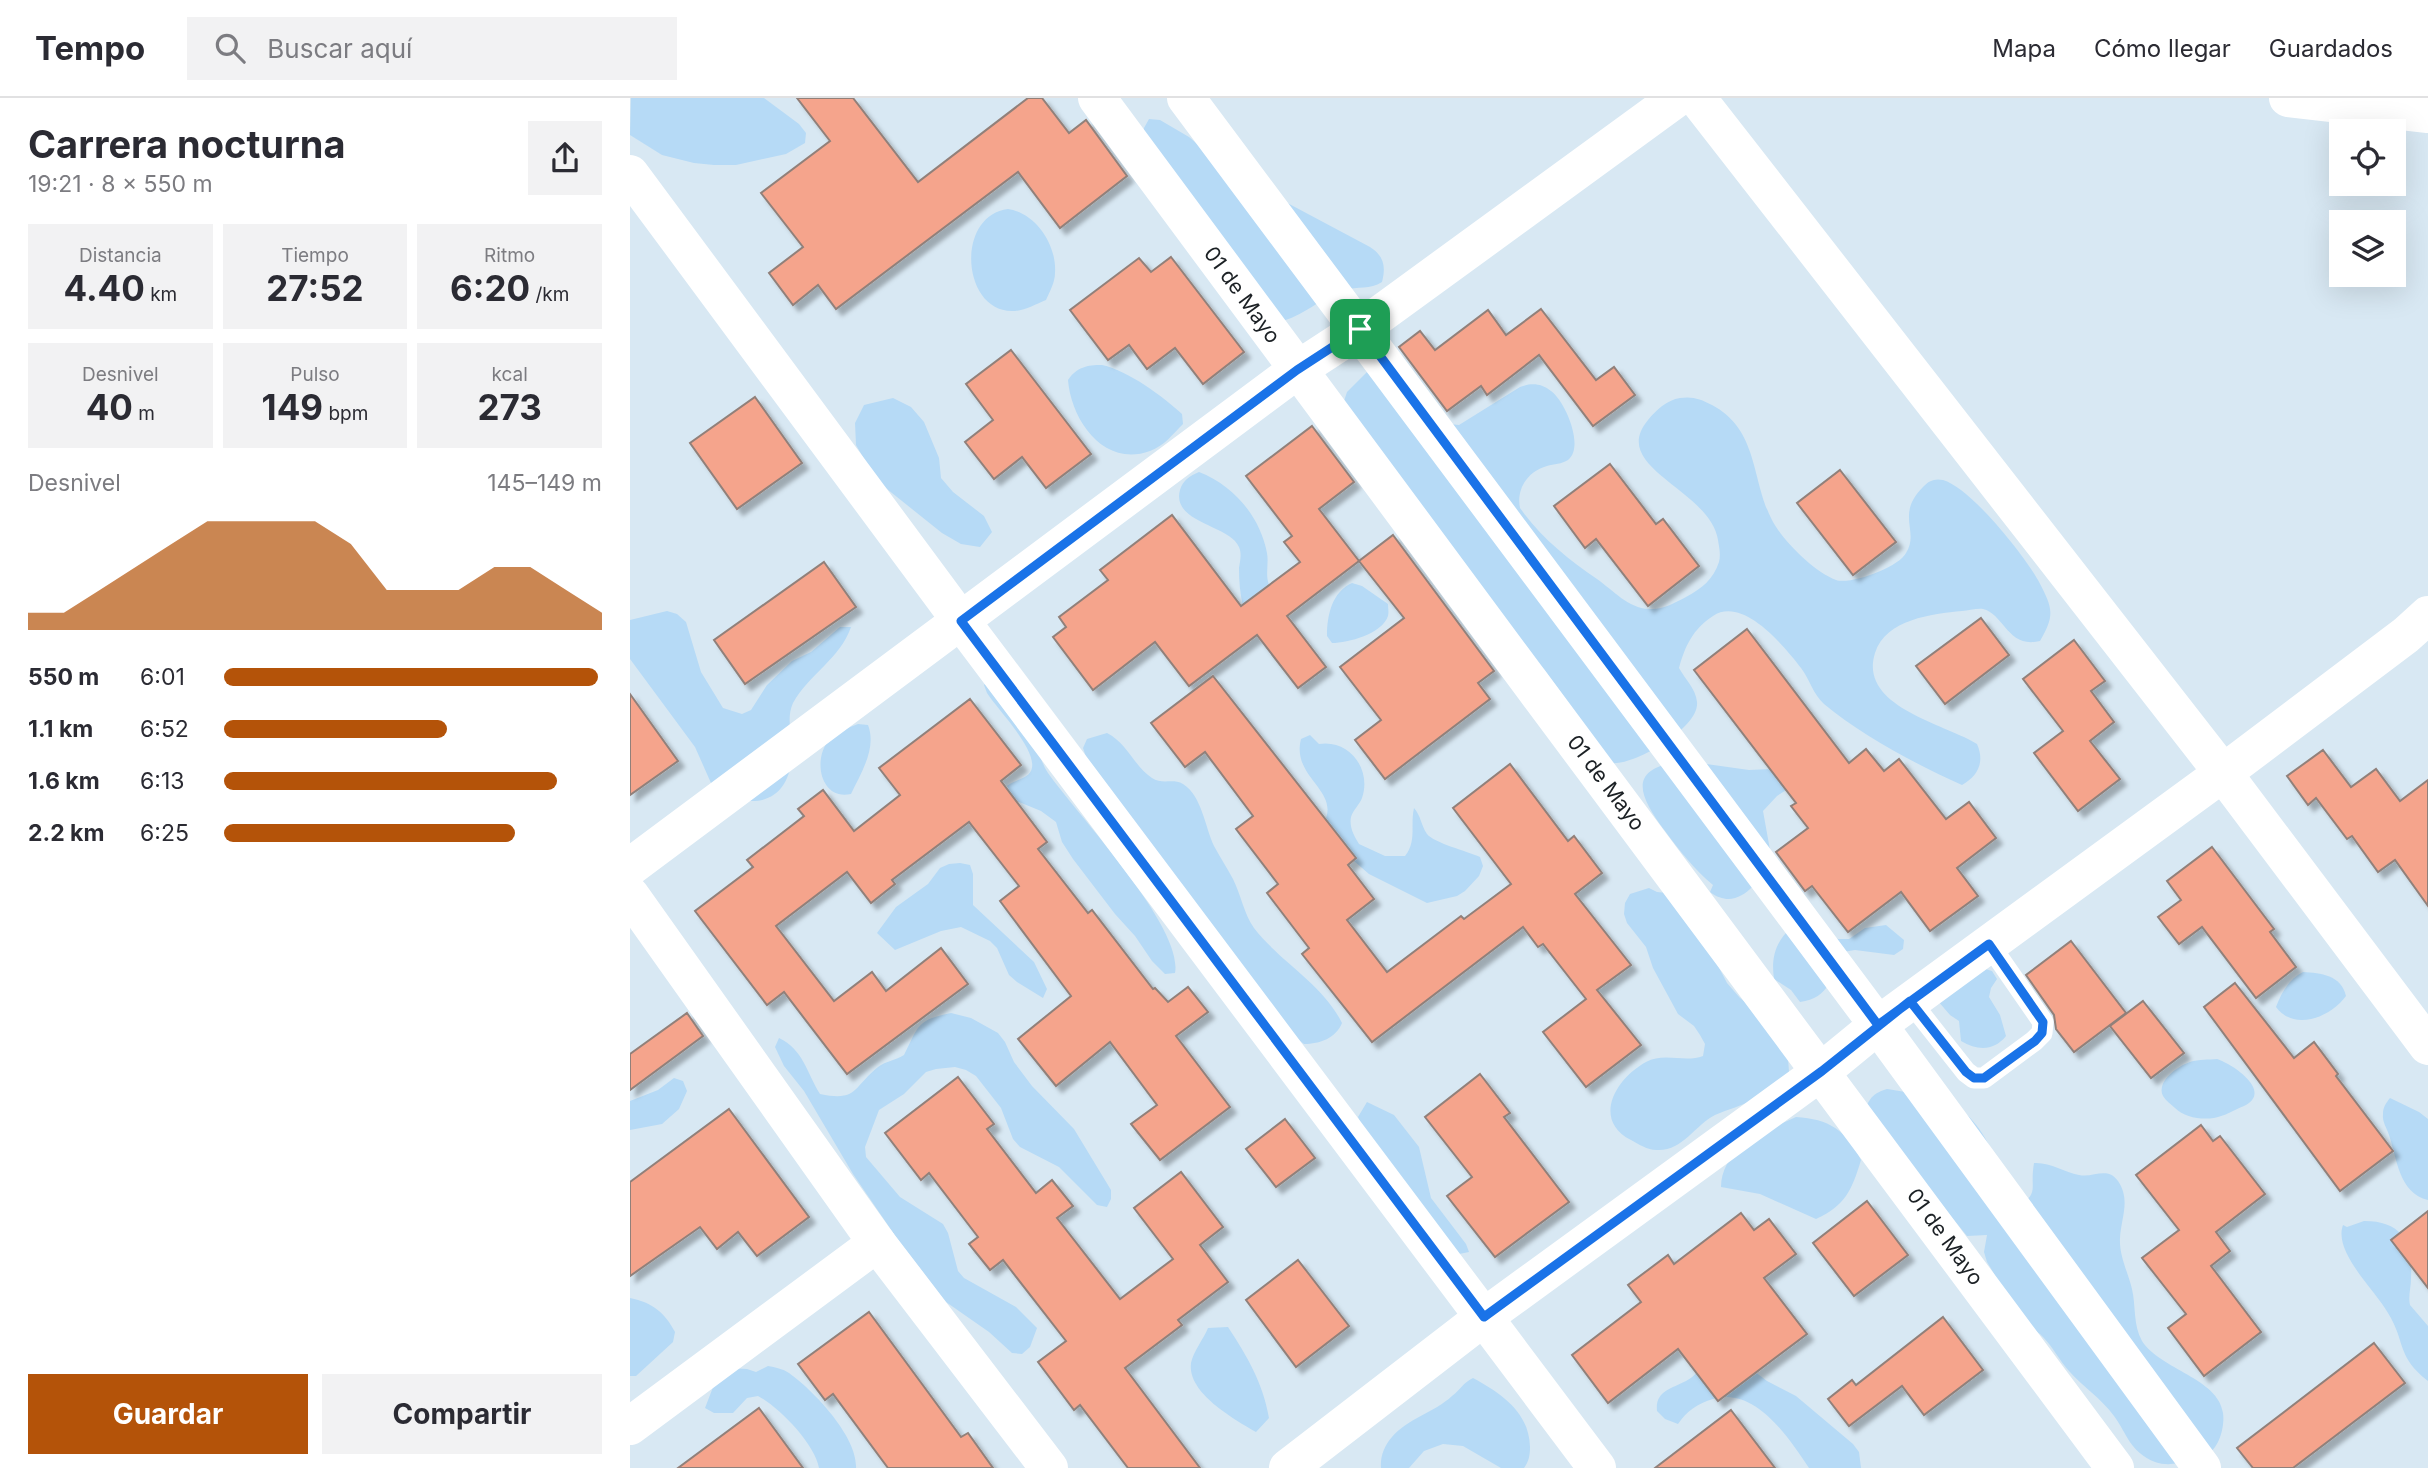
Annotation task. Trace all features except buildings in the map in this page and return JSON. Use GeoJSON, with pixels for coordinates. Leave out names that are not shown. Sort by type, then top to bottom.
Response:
{"type":"FeatureCollection","features":[{"type":"Feature","properties":{"kind":"street","name":"01 de Mayo"},"geometry":{"type":"LineString","coordinates":[[1097,98],[2115,1468]]}},
{"type":"Feature","properties":{"kind":"street"},"geometry":{"type":"LineString","coordinates":[[1186,98],[1878,1025],[2202,1468]]}},
{"type":"Feature","properties":{"kind":"street"},"geometry":{"type":"LineString","coordinates":[[630,867],[1297,370],[1360,329],[1677,98]]}},
{"type":"Feature","properties":{"kind":"street"},"geometry":{"type":"LineString","coordinates":[[1697,98],[2223,773],[2428,1046]]}},
{"type":"Feature","properties":{"kind":"street"},"geometry":{"type":"LineString","coordinates":[[2288,98],[2428,114]]}},
{"type":"Feature","properties":{"kind":"street"},"geometry":{"type":"LineString","coordinates":[[630,174],[961,621],[1597,1468]]}},
{"type":"Feature","properties":{"kind":"street"},"geometry":{"type":"LineString","coordinates":[[1288,1468],[1484,1317],[1822,1071],[1910,1001],[2223,773],[2406,635],[2428,615]]}},
{"type":"Feature","properties":{"kind":"street"},"geometry":{"type":"LineString","coordinates":[[630,895],[877,1243],[1049,1468]]}},
{"type":"Feature","properties":{"kind":"street"},"geometry":{"type":"LineString","coordinates":[[630,1426],[877,1243]]}},
{"type":"Feature","properties":{"kind":"lane"},"geometry":{"type":"LineString","coordinates":[[1910,1001],[1966,1072],[1974,1078],[1984,1078],[2035,1041],[2042,1033],[2043,1022],[1989,944]]}},
{"type":"Feature","properties":{"kind":"shaded area"},"geometry":{"type":"Polygon","coordinates":[[[631,98],[764,98],[799,124],[806,133],[805,143],[786,154],[736,165],[694,163],[662,155],[630,135],[631,98]]]}},
{"type":"Feature","properties":{"kind":"shaded area"},"geometry":{"type":"Polygon","coordinates":[[[1149,119],[1160,120],[1189,137],[1231,173],[1370,247],[1383,262],[1382,282],[1344,290],[1287,320],[1278,322],[1140,146],[1149,119]]]}},
{"type":"Feature","properties":{"kind":"shaded area"},"geometry":{"type":"Polygon","coordinates":[[[1008,209],[1036,224],[1048,242],[1055,262],[1054,280],[1046,300],[1015,311],[997,308],[984,298],[975,282],[971,264],[973,245],[979,228],[991,216],[1008,209]]]}},
{"type":"Feature","properties":{"kind":"shaded area"},"geometry":{"type":"Polygon","coordinates":[[[1102,365],[1134,378],[1155,392],[1182,414],[1183,424],[1164,443],[1150,451],[1118,453],[1105,447],[1083,425],[1070,395],[1068,380],[1083,368],[1102,365]]]}},
{"type":"Feature","properties":{"kind":"shaded area"},"geometry":{"type":"Polygon","coordinates":[[[1367,372],[1449,424],[1459,425],[1520,387],[1536,384],[1551,391],[1562,404],[1571,424],[1574,435],[1573,454],[1566,461],[1540,468],[1529,476],[1520,494],[1520,508],[1565,556],[1622,598],[1641,608],[1664,607],[1692,594],[1710,579],[1720,559],[1718,540],[1711,522],[1698,506],[1650,466],[1641,452],[1639,437],[1648,420],[1658,409],[1675,399],[1696,398],[1727,415],[1746,442],[1765,505],[1777,528],[1809,563],[1836,580],[1863,577],[1885,569],[1902,558],[1910,545],[1909,514],[1915,497],[1932,480],[1943,480],[1955,486],[1968,495],[1995,523],[2038,580],[2050,610],[2045,632],[2040,641],[2021,640],[2013,636],[1990,612],[1983,609],[1911,620],[1889,633],[1881,642],[1875,653],[1873,672],[1879,687],[1891,700],[1926,721],[1977,744],[1980,763],[1976,773],[1962,785],[1872,738],[1824,704],[1794,659],[1762,626],[1737,613],[1725,612],[1713,616],[1700,627],[1687,645],[1681,660],[1679,668],[1692,688],[1697,702],[1695,712],[1688,723],[1677,734],[1649,752],[1612,763],[1544,669],[1528,658],[1344,401],[1347,392],[1367,372]]]}},
{"type":"Feature","properties":{"kind":"shaded area"},"geometry":{"type":"Polygon","coordinates":[[[893,398],[911,407],[924,422],[939,458],[941,478],[953,492],[984,516],[992,532],[980,547],[961,544],[942,533],[877,481],[856,445],[855,423],[864,405],[893,398]]]}},
{"type":"Feature","properties":{"kind":"shaded area"},"geometry":{"type":"Polygon","coordinates":[[[1199,472],[1234,494],[1251,515],[1263,539],[1269,585],[1243,606],[1239,583],[1239,547],[1225,533],[1192,517],[1184,510],[1180,501],[1183,484],[1199,472]]]}},
{"type":"Feature","properties":{"kind":"shaded area"},"geometry":{"type":"Polygon","coordinates":[[[1352,583],[1362,586],[1388,604],[1388,616],[1379,628],[1372,632],[1355,639],[1332,643],[1327,636],[1332,605],[1340,592],[1352,583]]]}},
{"type":"Feature","properties":{"kind":"shaded area"},"geometry":{"type":"Polygon","coordinates":[[[667,611],[677,614],[686,622],[701,672],[723,708],[742,714],[751,710],[767,685],[792,661],[811,652],[840,627],[851,627],[840,648],[807,683],[793,703],[790,715],[790,770],[787,779],[776,793],[750,801],[711,783],[695,747],[630,659],[630,620],[667,611]]]}},
{"type":"Feature","properties":{"kind":"shaded area"},"geometry":{"type":"Polygon","coordinates":[[[990,677],[1027,727],[1048,773],[1146,900],[1163,928],[1173,953],[1175,973],[1165,974],[1152,961],[1073,859],[1062,842],[1056,822],[1041,811],[1012,799],[1007,786],[1029,774],[1032,763],[1024,742],[987,693],[984,685],[990,677]]]}},
{"type":"Feature","properties":{"kind":"shaded area"},"geometry":{"type":"Polygon","coordinates":[[[858,724],[868,725],[871,743],[851,794],[841,795],[826,785],[822,777],[821,758],[832,737],[858,724]]]}},
{"type":"Feature","properties":{"kind":"shaded area"},"geometry":{"type":"Polygon","coordinates":[[[1107,733],[1120,743],[1152,778],[1179,782],[1195,796],[1214,846],[1233,879],[1254,928],[1324,996],[1342,1023],[1332,1036],[1316,1043],[1304,1044],[1272,1020],[1089,766],[1083,748],[1087,739],[1107,733]]]}},
{"type":"Feature","properties":{"kind":"shaded area"},"geometry":{"type":"Polygon","coordinates":[[[1310,735],[1319,744],[1340,746],[1348,751],[1361,767],[1364,777],[1362,798],[1352,814],[1351,821],[1352,831],[1359,844],[1385,856],[1405,856],[1411,845],[1414,808],[1425,831],[1431,837],[1480,857],[1483,866],[1479,876],[1457,896],[1427,903],[1369,874],[1354,861],[1344,843],[1324,823],[1326,801],[1308,774],[1300,752],[1301,739],[1310,735]]]}},
{"type":"Feature","properties":{"kind":"shaded area"},"geometry":{"type":"Polygon","coordinates":[[[1685,761],[1749,770],[1771,769],[1802,780],[1777,796],[1763,811],[1772,861],[1754,886],[1738,897],[1720,898],[1710,892],[1713,885],[1693,866],[1648,806],[1643,785],[1646,776],[1653,769],[1666,764],[1685,761]]]}},
{"type":"Feature","properties":{"kind":"shaded area"},"geometry":{"type":"Polygon","coordinates":[[[960,863],[970,865],[973,874],[973,905],[1034,962],[1047,989],[1043,998],[1009,975],[997,948],[990,941],[961,927],[941,931],[895,950],[877,933],[896,907],[928,884],[940,868],[960,863]]]}},
{"type":"Feature","properties":{"kind":"shaded area"},"geometry":{"type":"Polygon","coordinates":[[[1649,888],[1667,893],[1700,931],[1727,983],[1740,998],[1775,1025],[1787,1043],[1789,1072],[1755,1099],[1708,1119],[1673,1147],[1656,1150],[1640,1145],[1619,1132],[1610,1111],[1617,1089],[1635,1069],[1646,1062],[1660,1058],[1703,1056],[1705,1044],[1694,1026],[1678,1014],[1653,968],[1646,947],[1627,923],[1625,903],[1630,894],[1649,888]]]}},
{"type":"Feature","properties":{"kind":"shaded area"},"geometry":{"type":"Polygon","coordinates":[[[1886,925],[1904,940],[1903,949],[1894,955],[1855,950],[1843,952],[1829,984],[1824,991],[1810,1000],[1800,1002],[1791,990],[1774,979],[1776,951],[1782,938],[1792,927],[1829,934],[1838,939],[1849,939],[1865,928],[1886,925]]]}},
{"type":"Feature","properties":{"kind":"shaded area"},"geometry":{"type":"Polygon","coordinates":[[[1982,968],[1992,971],[1997,979],[1989,997],[2000,1015],[2006,1036],[1996,1045],[1985,1048],[1974,1047],[1961,1041],[1959,1021],[1938,1001],[1982,968]]]}},
{"type":"Feature","properties":{"kind":"shaded area"},"geometry":{"type":"Polygon","coordinates":[[[2303,972],[2323,974],[2335,979],[2346,996],[2331,1010],[2312,1019],[2292,1019],[2284,1015],[2276,1007],[2280,997],[2290,982],[2303,972]]]}},
{"type":"Feature","properties":{"kind":"shaded area"},"geometry":{"type":"Polygon","coordinates":[[[951,1013],[971,1018],[998,1033],[1014,1062],[1032,1086],[1074,1129],[1111,1190],[1107,1207],[1097,1205],[1059,1167],[1020,1147],[1013,1139],[1001,1108],[976,1076],[966,1070],[955,1067],[926,1072],[904,1094],[879,1110],[865,1147],[866,1157],[900,1197],[943,1224],[958,1271],[964,1278],[1016,1307],[1037,1328],[1030,1347],[1022,1354],[1012,1353],[989,1332],[946,1302],[896,1237],[853,1174],[804,1091],[784,1066],[775,1047],[779,1038],[794,1048],[820,1094],[842,1096],[854,1091],[881,1065],[904,1055],[916,1030],[925,1021],[951,1013]]]}},
{"type":"Feature","properties":{"kind":"shaded area"},"geometry":{"type":"Polygon","coordinates":[[[2217,1059],[2232,1066],[2248,1079],[2255,1093],[2252,1100],[2222,1116],[2203,1119],[2183,1114],[2164,1098],[2163,1085],[2174,1071],[2193,1061],[2217,1059]]]}},
{"type":"Feature","properties":{"kind":"shaded area"},"geometry":{"type":"Polygon","coordinates":[[[674,1078],[683,1081],[687,1091],[679,1109],[662,1124],[630,1130],[630,1101],[658,1090],[674,1078]]]}},
{"type":"Feature","properties":{"kind":"shaded area"},"geometry":{"type":"Polygon","coordinates":[[[1887,1089],[1940,1101],[1965,1113],[1983,1134],[1989,1146],[2012,1211],[2031,1195],[2034,1163],[2085,1176],[2105,1173],[2118,1181],[2125,1202],[2121,1251],[2132,1289],[2139,1335],[2151,1351],[2200,1382],[2219,1401],[2223,1424],[2218,1443],[2211,1452],[2175,1464],[2162,1464],[2146,1458],[2134,1448],[2109,1410],[2069,1371],[2043,1337],[2024,1323],[2014,1310],[1987,1262],[1984,1252],[1987,1235],[1967,1236],[1865,1110],[1873,1096],[1887,1089]]]}},
{"type":"Feature","properties":{"kind":"shaded area"},"geometry":{"type":"Polygon","coordinates":[[[2390,1098],[2428,1119],[2428,1200],[2411,1190],[2401,1174],[2383,1120],[2384,1107],[2390,1098]]]}},
{"type":"Feature","properties":{"kind":"shaded area"},"geometry":{"type":"Polygon","coordinates":[[[1367,1102],[1394,1115],[1419,1147],[1431,1198],[1466,1244],[1469,1252],[1459,1254],[1370,1146],[1358,1117],[1367,1102]]]}},
{"type":"Feature","properties":{"kind":"shaded area"},"geometry":{"type":"Polygon","coordinates":[[[1796,1117],[1818,1120],[1835,1128],[1849,1141],[1861,1160],[1841,1203],[1816,1219],[1760,1194],[1721,1187],[1723,1173],[1737,1151],[1771,1128],[1796,1117]]]}},
{"type":"Feature","properties":{"kind":"shaded area"},"geometry":{"type":"Polygon","coordinates":[[[2364,1221],[2388,1225],[2397,1230],[2407,1245],[2411,1266],[2410,1305],[2428,1326],[2428,1381],[2411,1364],[2394,1323],[2349,1259],[2344,1247],[2343,1225],[2347,1227],[2364,1221]]]}},
{"type":"Feature","properties":{"kind":"shaded area"},"geometry":{"type":"Polygon","coordinates":[[[630,1298],[657,1309],[675,1332],[673,1342],[636,1376],[630,1376],[630,1298]]]}},
{"type":"Feature","properties":{"kind":"shaded area"},"geometry":{"type":"Polygon","coordinates":[[[1228,1327],[1263,1393],[1269,1418],[1256,1432],[1204,1395],[1192,1374],[1192,1359],[1208,1328],[1228,1327]]]}},
{"type":"Feature","properties":{"kind":"shaded area"},"geometry":{"type":"Polygon","coordinates":[[[1708,1362],[1750,1368],[1767,1381],[1796,1396],[1853,1444],[1859,1452],[1861,1468],[1809,1468],[1769,1417],[1743,1400],[1728,1397],[1713,1399],[1693,1408],[1678,1424],[1665,1419],[1657,1411],[1661,1395],[1689,1379],[1708,1362]]]}},
{"type":"Feature","properties":{"kind":"shaded area"},"geometry":{"type":"Polygon","coordinates":[[[768,1366],[789,1373],[821,1402],[850,1442],[856,1468],[819,1468],[811,1448],[795,1427],[758,1396],[747,1398],[733,1413],[714,1413],[705,1408],[715,1382],[729,1368],[756,1372],[768,1366]]]}},
{"type":"Feature","properties":{"kind":"shaded area"},"geometry":{"type":"Polygon","coordinates":[[[1473,1378],[1512,1405],[1525,1424],[1530,1447],[1524,1468],[1501,1468],[1463,1446],[1443,1444],[1424,1451],[1409,1468],[1381,1468],[1385,1448],[1398,1431],[1445,1402],[1473,1378]]]}},
{"type":"Feature","properties":{"kind":"route"},"geometry":{"type":"LineString","coordinates":[[1360,329],[1297,370],[961,621],[1484,1317],[1822,1071],[1910,1001],[1966,1072],[1974,1078],[1984,1078],[2035,1041],[2042,1033],[2043,1022],[1989,944],[1910,1001],[1878,1025],[1360,329]]}}]}
